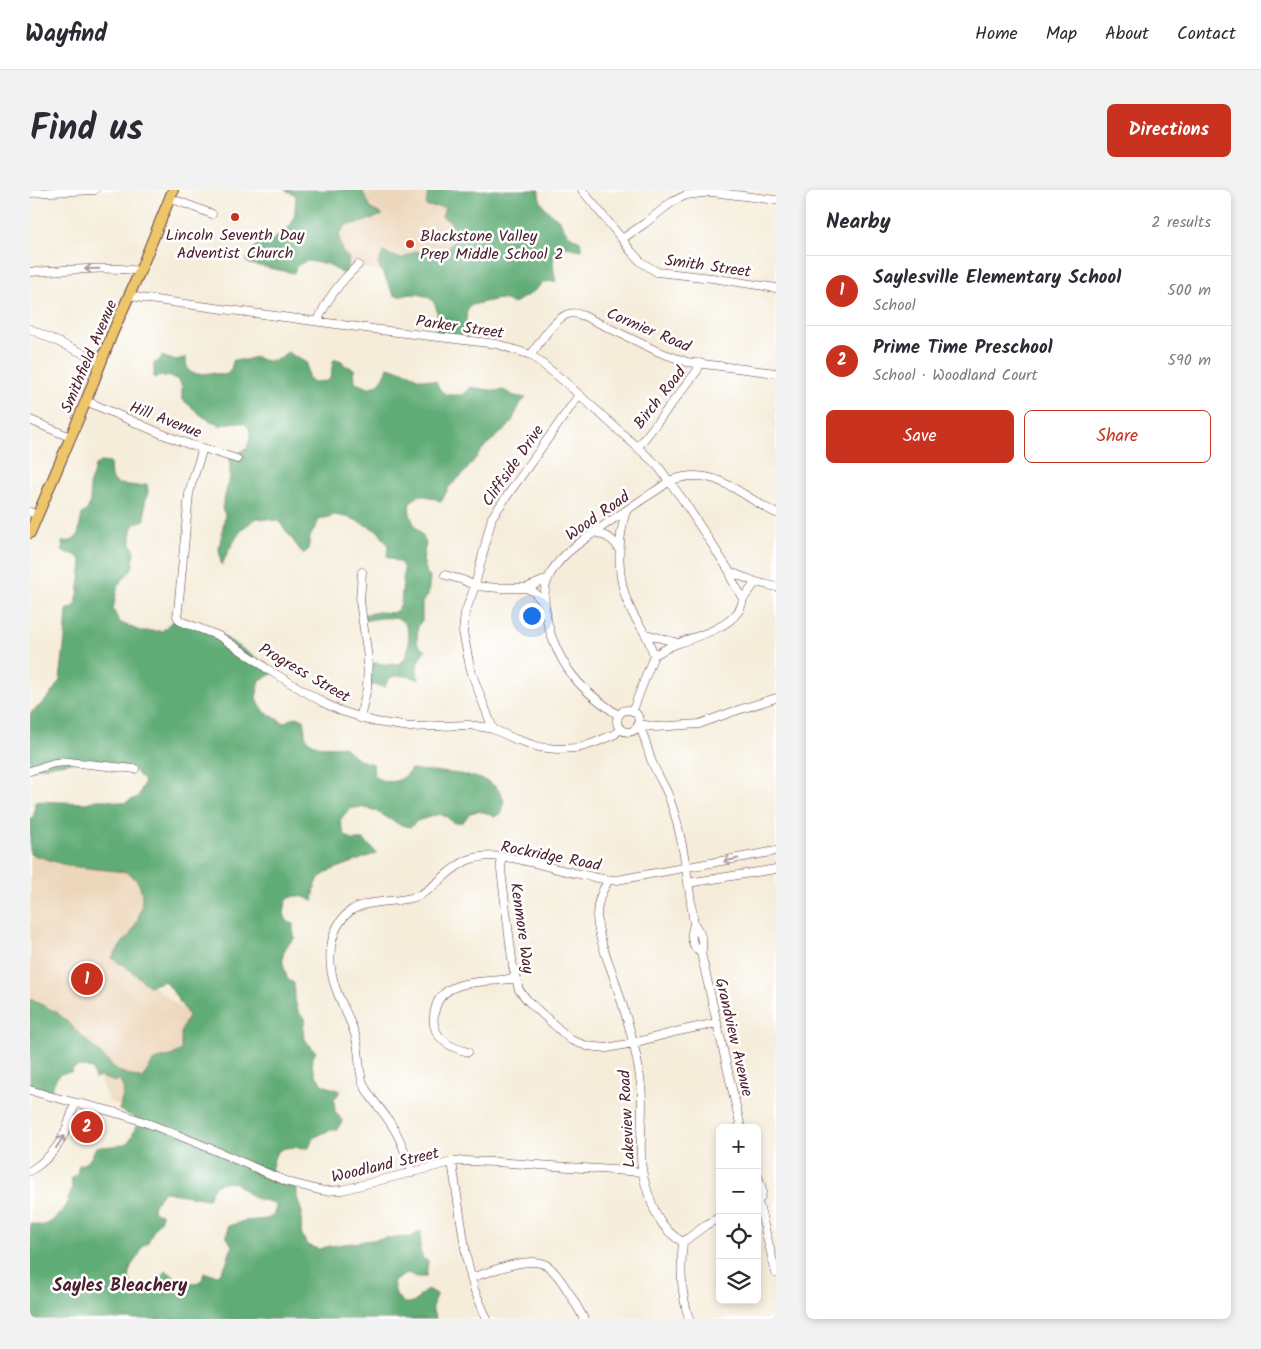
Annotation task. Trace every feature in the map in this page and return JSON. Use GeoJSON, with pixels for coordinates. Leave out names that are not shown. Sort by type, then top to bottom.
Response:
{"type":"FeatureCollection","features":[{"type":"Feature","properties":{"kind":"main road","name":"Smithfield Avenue"},"geometry":{"type":"LineString","coordinates":[[30,533],[34,513],[86,401],[171,194]]}},
{"type":"Feature","properties":{"kind":"street"},"geometry":{"type":"LineString","coordinates":[[30,193],[95,190]]}},
{"type":"Feature","properties":{"kind":"street","name":"Smith Street"},"geometry":{"type":"LineString","coordinates":[[582,190],[630,250],[641,262],[657,272],[776,288]]}},
{"type":"Feature","properties":{"kind":"street"},"geometry":{"type":"LineString","coordinates":[[622,239],[672,202],[686,195],[712,192],[759,194],[776,200]]}},
{"type":"Feature","properties":{"kind":"street"},"geometry":{"type":"LineString","coordinates":[[171,194],[212,214]]}},
{"type":"Feature","properties":{"kind":"street"},"geometry":{"type":"LineString","coordinates":[[318,321],[326,304],[358,265]]}},
{"type":"Feature","properties":{"kind":"street"},"geometry":{"type":"LineString","coordinates":[[30,272],[90,269],[140,271]]}},
{"type":"Feature","properties":{"kind":"street","name":"Parker Street"},"geometry":{"type":"LineString","coordinates":[[130,295],[380,330],[497,344],[531,355],[546,366],[657,465],[683,500],[730,572],[743,599]]}},
{"type":"Feature","properties":{"kind":"street","name":"Cormier Road"},"geometry":{"type":"LineString","coordinates":[[531,355],[556,322],[570,313],[584,316],[659,352],[676,358],[700,364],[776,373]]}},
{"type":"Feature","properties":{"kind":"street"},"geometry":{"type":"LineString","coordinates":[[30,329],[102,362]]}},
{"type":"Feature","properties":{"kind":"street","name":"Birch Road"},"geometry":{"type":"LineString","coordinates":[[638,447],[697,371],[700,364]]}},
{"type":"Feature","properties":{"kind":"street","name":"Cliffside Drive"},"geometry":{"type":"LineString","coordinates":[[493,729],[472,674],[463,632],[465,613],[476,586],[492,517],[579,395]]}},
{"type":"Feature","properties":{"kind":"street","name":"Hill Avenue"},"geometry":{"type":"LineString","coordinates":[[86,401],[191,446],[237,459]]}},
{"type":"Feature","properties":{"kind":"street"},"geometry":{"type":"LineString","coordinates":[[30,420],[70,437]]}},
{"type":"Feature","properties":{"kind":"street","name":"Progress Street"},"geometry":{"type":"LineString","coordinates":[[203,448],[190,494],[177,616],[180,621],[219,636],[283,679],[324,703],[360,718],[394,726],[468,725],[493,729],[515,739],[558,749],[578,748],[594,743],[620,730]]}},
{"type":"Feature","properties":{"kind":"street"},"geometry":{"type":"LineString","coordinates":[[668,481],[685,476],[710,477],[727,484],[776,513]]}},
{"type":"Feature","properties":{"kind":"street","name":"Wood Road"},"geometry":{"type":"LineString","coordinates":[[618,715],[581,686],[567,668],[549,629],[545,604],[548,578],[569,551],[668,481]]}},
{"type":"Feature","properties":{"kind":"street"},"geometry":{"type":"LineString","coordinates":[[626,510],[619,549],[625,594],[630,608],[646,634],[654,655]]}},
{"type":"Feature","properties":{"kind":"street"},"geometry":{"type":"LineString","coordinates":[[595,532],[611,538],[619,549]]}},
{"type":"Feature","properties":{"kind":"street"},"geometry":{"type":"LineString","coordinates":[[360,718],[367,688],[368,658],[360,601],[362,572]]}},
{"type":"Feature","properties":{"kind":"street"},"geometry":{"type":"LineString","coordinates":[[730,572],[776,587]]}},
{"type":"Feature","properties":{"kind":"street"},"geometry":{"type":"LineString","coordinates":[[445,575],[476,586],[526,588],[533,591],[545,604]]}},
{"type":"Feature","properties":{"kind":"street"},"geometry":{"type":"LineString","coordinates":[[526,588],[548,578]]}},
{"type":"Feature","properties":{"kind":"street"},"geometry":{"type":"LineString","coordinates":[[632,710],[654,655],[678,643],[722,626],[737,614],[743,599],[756,582]]}},
{"type":"Feature","properties":{"kind":"street"},"geometry":{"type":"LineString","coordinates":[[646,634],[678,643]]}},
{"type":"Feature","properties":{"kind":"street"},"geometry":{"type":"LineString","coordinates":[[639,726],[639,716],[632,710],[623,710],[618,715],[618,726],[620,730],[626,732],[634,730],[639,726],[656,727],[704,723],[776,698]]}},
{"type":"Feature","properties":{"kind":"street","name":"Grandview Avenue"},"geometry":{"type":"LineString","coordinates":[[639,726],[653,764],[670,800],[681,841],[694,924],[702,939],[703,948],[701,953],[740,1124]]}},
{"type":"Feature","properties":{"kind":"street"},"geometry":{"type":"LineString","coordinates":[[30,771],[47,764],[60,762],[84,763],[135,770]]}},
{"type":"Feature","properties":{"kind":"street","name":"Rockridge Road"},"geometry":{"type":"LineString","coordinates":[[412,1173],[390,1122],[371,1098],[363,1082],[356,1037],[335,987],[330,962],[331,945],[337,926],[350,912],[359,907],[415,897],[426,892],[448,872],[461,864],[483,856],[501,857],[609,880],[617,880],[776,851]]}},
{"type":"Feature","properties":{"kind":"street","name":"Kenmore Way"},"geometry":{"type":"LineString","coordinates":[[501,857],[515,978],[522,995],[571,1040],[579,1044],[607,1048],[717,1023]]}},
{"type":"Feature","properties":{"kind":"street"},"geometry":{"type":"LineString","coordinates":[[688,883],[776,869]]}},
{"type":"Feature","properties":{"kind":"street","name":"Lakeview Road"},"geometry":{"type":"LineString","coordinates":[[609,880],[601,893],[598,905],[599,928],[633,1043],[642,1087],[642,1172],[662,1224],[672,1236],[683,1242]]}},
{"type":"Feature","properties":{"kind":"street"},"geometry":{"type":"LineString","coordinates":[[468,1052],[449,1045],[436,1032],[434,1012],[439,999],[447,990],[454,987],[515,978]]}},
{"type":"Feature","properties":{"kind":"street","name":"Woodland Street"},"geometry":{"type":"LineString","coordinates":[[30,1090],[104,1109],[140,1121],[288,1182],[326,1191],[342,1190],[452,1162],[477,1161],[642,1172]]}},
{"type":"Feature","properties":{"kind":"street"},"geometry":{"type":"LineString","coordinates":[[30,1171],[50,1156],[58,1145],[68,1128],[75,1103]]}},
{"type":"Feature","properties":{"kind":"street"},"geometry":{"type":"LineString","coordinates":[[452,1162],[471,1278],[487,1319]]}},
{"type":"Feature","properties":{"kind":"street"},"geometry":{"type":"LineString","coordinates":[[761,1186],[761,1199]]}},
{"type":"Feature","properties":{"kind":"street"},"geometry":{"type":"LineString","coordinates":[[761,1213],[776,1273]]}},
{"type":"Feature","properties":{"kind":"street"},"geometry":{"type":"LineString","coordinates":[[689,1319],[681,1278],[683,1242],[716,1219]]}},
{"type":"Feature","properties":{"kind":"street"},"geometry":{"type":"LineString","coordinates":[[471,1278],[525,1262],[541,1263],[552,1269],[584,1319]]}},
{"type":"Feature","properties":{"kind":"shaded area","name":"Blackstone Valley Prep Middle School 2"},"geometry":{"type":"Polygon","coordinates":[[[300,190],[505,190],[493,281],[332,266],[300,190]]]}},
{"type":"Feature","properties":{"kind":"shaded area"},"geometry":{"type":"Polygon","coordinates":[[[30,835],[157,877],[120,959],[192,1017],[189,1049],[138,1112],[108,1101],[92,1060],[30,999],[30,835]]]}},
{"type":"Feature","properties":{"kind":"green space"},"geometry":{"type":"Polygon","coordinates":[[[285,190],[362,190],[371,209],[383,215],[360,223],[346,225],[339,235],[342,252],[349,258],[347,274],[339,272],[328,264],[306,261],[296,266],[294,273],[249,264],[246,261],[257,245],[272,240],[290,226],[294,218],[296,195],[285,190]]]}},
{"type":"Feature","properties":{"kind":"green space"},"geometry":{"type":"Polygon","coordinates":[[[428,190],[539,190],[542,204],[560,220],[567,233],[580,241],[582,250],[566,247],[557,251],[554,260],[556,281],[544,282],[533,292],[513,304],[506,300],[498,299],[472,305],[467,310],[464,337],[436,334],[437,312],[433,302],[422,295],[394,295],[378,264],[383,252],[401,259],[416,251],[428,255],[448,249],[455,238],[450,221],[442,217],[445,207],[426,206],[428,190]]]}},
{"type":"Feature","properties":{"kind":"green space"},"geometry":{"type":"Polygon","coordinates":[[[287,352],[307,363],[308,377],[314,382],[328,381],[331,376],[333,361],[336,359],[354,369],[355,382],[366,387],[380,383],[388,367],[410,373],[417,378],[436,381],[440,390],[450,395],[463,395],[470,387],[497,391],[503,390],[514,396],[526,398],[520,404],[507,428],[485,446],[464,473],[449,487],[441,502],[434,498],[420,495],[410,502],[409,508],[412,519],[426,542],[423,560],[427,574],[430,576],[428,596],[422,602],[422,620],[418,626],[417,642],[420,647],[426,650],[418,664],[419,680],[408,676],[400,676],[389,679],[385,687],[367,684],[369,662],[400,663],[404,660],[409,641],[406,627],[398,619],[385,618],[363,621],[362,615],[378,612],[392,613],[398,610],[401,603],[404,569],[401,563],[387,557],[388,545],[378,531],[351,518],[334,515],[319,520],[310,537],[308,550],[303,554],[279,521],[257,518],[243,528],[221,564],[219,549],[225,515],[222,508],[230,477],[229,459],[247,449],[250,437],[249,428],[243,423],[238,422],[220,426],[202,416],[182,399],[182,386],[179,380],[164,376],[154,378],[154,363],[159,361],[162,356],[174,360],[186,357],[186,364],[190,372],[226,375],[232,367],[233,360],[245,360],[256,357],[265,361],[273,361],[287,352]]]}},
{"type":"Feature","properties":{"kind":"green space"},"geometry":{"type":"Polygon","coordinates":[[[101,462],[110,463],[111,478],[118,484],[141,486],[147,484],[145,520],[136,523],[131,529],[131,545],[134,549],[133,565],[118,585],[113,609],[119,622],[140,631],[162,631],[170,623],[180,618],[216,631],[276,672],[260,680],[256,698],[265,712],[284,723],[295,717],[304,719],[305,734],[310,742],[324,746],[344,746],[357,758],[373,764],[374,775],[383,781],[399,780],[408,774],[411,769],[467,775],[488,782],[496,787],[504,800],[501,813],[494,817],[478,811],[469,814],[463,822],[454,823],[447,817],[439,814],[417,821],[411,827],[394,822],[368,808],[349,809],[340,820],[344,834],[352,840],[364,840],[377,853],[329,871],[319,878],[315,886],[313,901],[296,896],[289,898],[286,901],[284,914],[287,921],[293,924],[295,938],[286,947],[283,962],[288,980],[294,983],[297,1007],[301,1016],[305,1019],[304,1038],[316,1052],[312,1065],[315,1074],[323,1085],[341,1091],[334,1099],[335,1112],[343,1121],[336,1130],[330,1130],[313,1138],[309,1148],[285,1148],[277,1152],[271,1172],[297,1183],[297,1197],[302,1212],[301,1233],[307,1245],[319,1249],[386,1238],[411,1237],[421,1231],[420,1251],[423,1259],[428,1261],[426,1277],[417,1277],[407,1273],[393,1282],[396,1295],[404,1303],[413,1303],[427,1289],[437,1294],[433,1306],[436,1319],[30,1319],[30,1223],[44,1225],[54,1219],[66,1204],[71,1191],[71,1179],[77,1174],[79,1165],[88,1161],[96,1147],[128,1142],[138,1119],[119,1110],[124,1091],[120,1080],[118,1079],[116,1082],[100,1077],[95,1079],[92,1069],[79,1066],[71,1072],[61,1074],[56,1078],[50,1095],[30,1088],[30,999],[58,1013],[118,1071],[142,1079],[154,1060],[171,1056],[181,1050],[181,1032],[188,1015],[165,981],[149,986],[123,964],[112,958],[130,934],[141,909],[141,892],[139,884],[134,877],[126,872],[69,866],[30,854],[30,821],[34,815],[35,801],[86,803],[96,800],[107,800],[124,803],[138,797],[144,783],[132,768],[78,761],[30,769],[30,713],[48,698],[60,680],[67,610],[74,607],[78,595],[82,563],[77,556],[63,552],[62,542],[71,541],[78,536],[82,514],[88,509],[89,505],[89,485],[95,465],[101,462]],[[219,1183],[210,1193],[208,1199],[162,1193],[153,1207],[154,1212],[161,1214],[161,1219],[131,1266],[129,1279],[134,1287],[150,1287],[166,1271],[183,1281],[196,1283],[202,1280],[204,1273],[219,1275],[227,1262],[232,1246],[227,1237],[228,1226],[244,1221],[267,1219],[273,1216],[276,1207],[275,1203],[254,1198],[235,1183],[219,1183]]]}},
{"type":"Feature","properties":{"kind":"place","name":"Lincoln Seventh Day Adventist Church"},"geometry":{"type":"Point","coordinates":[235,217]}},
{"type":"Feature","properties":{"kind":"place","name":"Blackstone Valley Prep Middle School 2"},"geometry":{"type":"Point","coordinates":[410,244]}},
{"type":"Feature","properties":{"kind":"place","name":"Saylesville Elementary School"},"geometry":{"type":"Point","coordinates":[87,979]}},
{"type":"Feature","properties":{"kind":"place","name":"Prime Time Preschool"},"geometry":{"type":"Point","coordinates":[87,1127]}},
{"type":"Feature","properties":{"kind":"district","name":"Sayles Bleachery"},"geometry":{"type":"Point","coordinates":[120,1285]}}]}
